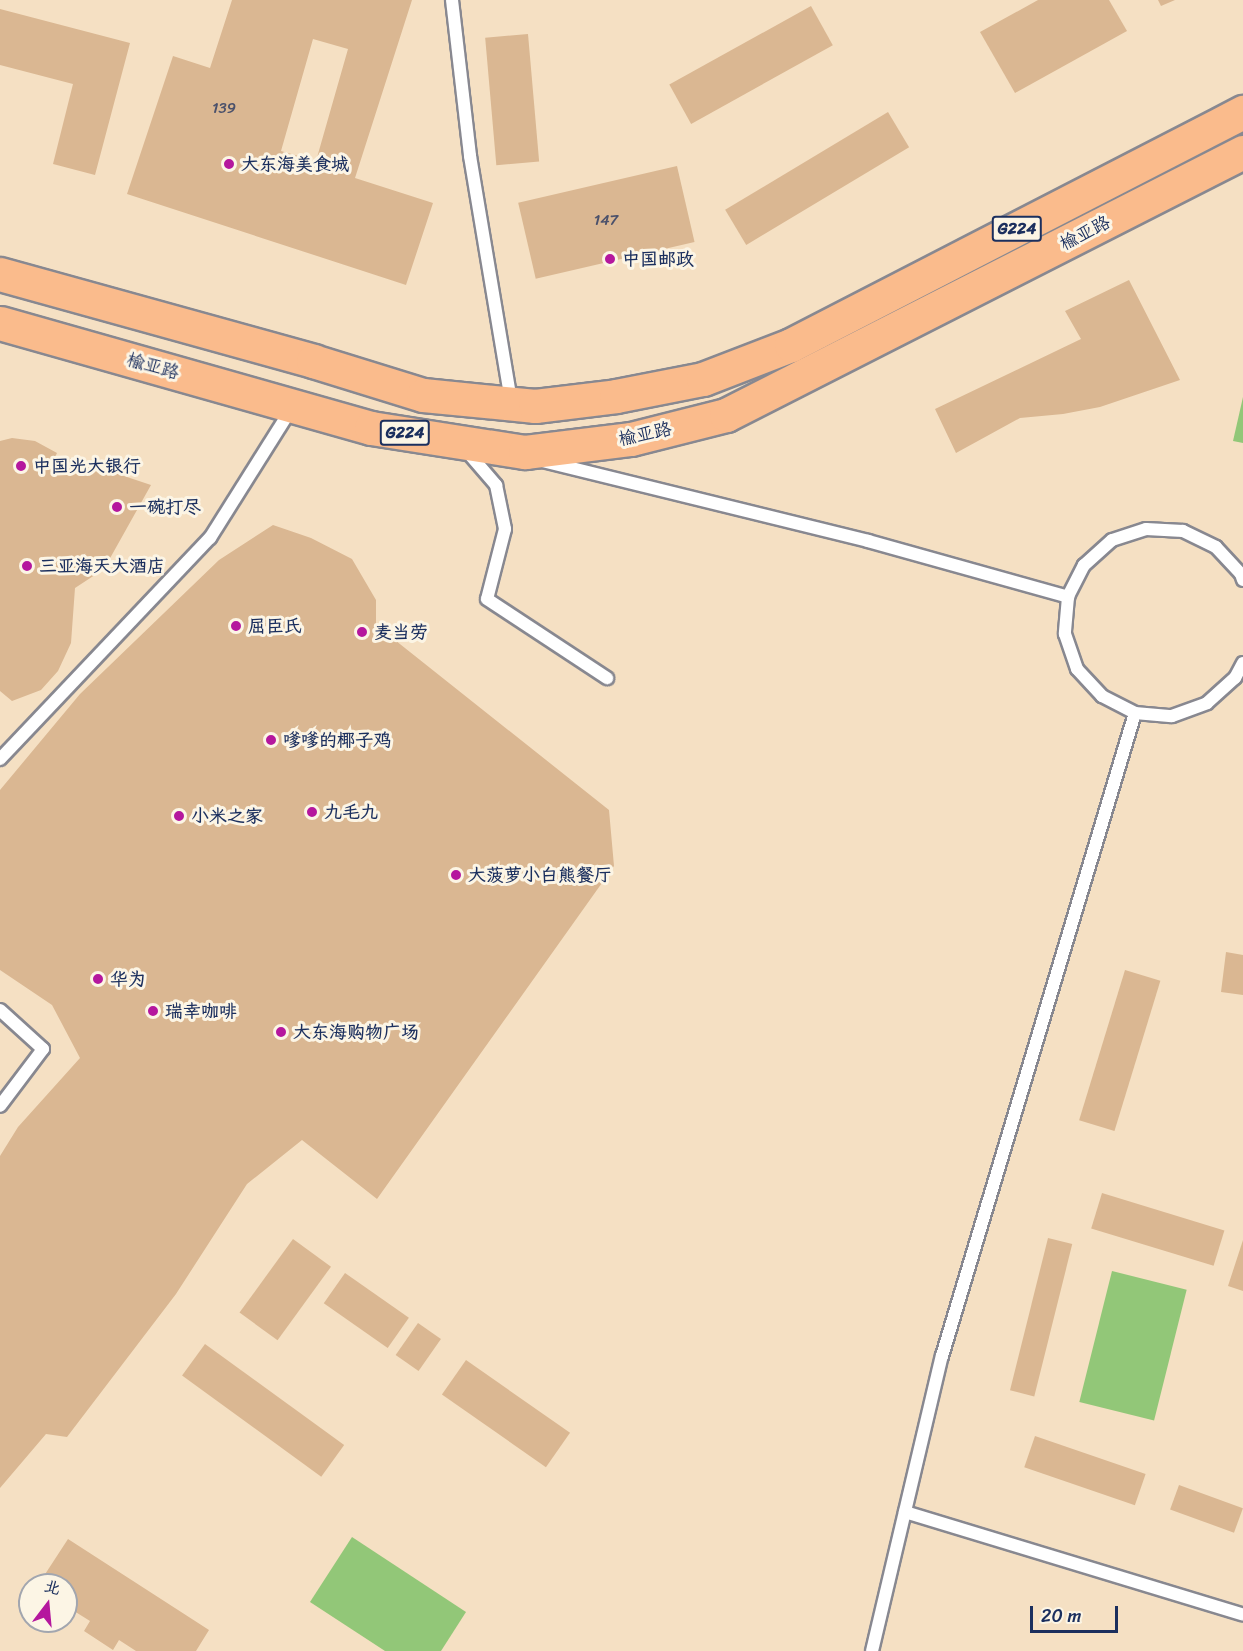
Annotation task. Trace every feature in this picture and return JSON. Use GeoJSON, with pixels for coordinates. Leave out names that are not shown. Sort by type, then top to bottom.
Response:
{"type":"FeatureCollection","features":[{"type":"Feature","properties":{"kind":"highway","name":"榆亚路"},"geometry":{"type":"LineString","coordinates":[[0,274],[313,361],[423,395],[535,405],[616,396],[704,379],[791,345],[1243,112]]}},
{"type":"Feature","properties":{"kind":"highway","name":"榆亚路"},"geometry":{"type":"LineString","coordinates":[[0,323],[371,428],[525,452],[631,439],[726,415],[1243,152]]}},
{"type":"Feature","properties":{"kind":"lane"},"geometry":{"type":"LineString","coordinates":[[452,0],[470,156],[511,403]]}},
{"type":"Feature","properties":{"kind":"lane"},"geometry":{"type":"LineString","coordinates":[[0,759],[210,538],[294,405]]}},
{"type":"Feature","properties":{"kind":"lane"},"geometry":{"type":"LineString","coordinates":[[467,443],[868,541],[1068,597]]}},
{"type":"Feature","properties":{"kind":"lane"},"geometry":{"type":"LineString","coordinates":[[467,443],[496,485],[505,529],[487,599],[608,678]]}},
{"type":"Feature","properties":{"kind":"lane"},"geometry":{"type":"LineString","coordinates":[[1243,580],[1241,574],[1216,547],[1183,531],[1146,529],[1112,540],[1084,565],[1068,597],[1065,634],[1077,669],[1102,696],[1135,713],[1172,716],[1207,704],[1235,678],[1243,663]]}},
{"type":"Feature","properties":{"kind":"lane"},"geometry":{"type":"LineString","coordinates":[[872,1651],[942,1356],[1135,713]]}},
{"type":"Feature","properties":{"kind":"lane"},"geometry":{"type":"LineString","coordinates":[[0,1010],[43,1049],[0,1106]]}},
{"type":"Feature","properties":{"kind":"lane"},"geometry":{"type":"LineString","coordinates":[[905,1512],[1243,1615]]}},
{"type":"Feature","properties":{"kind":"green space"},"geometry":{"type":"Polygon","coordinates":[[[1243,397],[1243,443],[1233,441],[1243,397]]]}},
{"type":"Feature","properties":{"kind":"green space"},"geometry":{"type":"Polygon","coordinates":[[[1112,1271],[1187,1290],[1154,1421],[1079,1402],[1112,1271]]]}},
{"type":"Feature","properties":{"kind":"green space"},"geometry":{"type":"Polygon","coordinates":[[[352,1537],[466,1612],[441,1651],[385,1651],[310,1602],[352,1537]]]}},
{"type":"Feature","properties":{"kind":"building"},"geometry":{"type":"Polygon","coordinates":[[[232,0],[412,0],[355,178],[433,203],[406,285],[127,194],[173,56],[210,68],[232,0]],[[313,39],[281,151],[316,161],[348,49],[313,39]]]}},
{"type":"Feature","properties":{"kind":"building"},"geometry":{"type":"Polygon","coordinates":[[[1038,0],[1109,0],[1127,31],[1015,93],[980,32],[1038,0]]]}},
{"type":"Feature","properties":{"kind":"building"},"geometry":{"type":"Polygon","coordinates":[[[1158,0],[1175,0],[1161,6],[1158,0]]]}},
{"type":"Feature","properties":{"kind":"building"},"geometry":{"type":"Polygon","coordinates":[[[811,6],[833,45],[691,124],[669,85],[811,6]]]}},
{"type":"Feature","properties":{"kind":"building"},"geometry":{"type":"Polygon","coordinates":[[[0,9],[130,43],[95,175],[53,164],[73,84],[0,65],[0,9]]]}},
{"type":"Feature","properties":{"kind":"building"},"geometry":{"type":"Polygon","coordinates":[[[528,34],[539,162],[496,165],[485,38],[528,34]]]}},
{"type":"Feature","properties":{"kind":"building"},"geometry":{"type":"Polygon","coordinates":[[[888,112],[909,147],[746,245],[725,210],[888,112]]]}},
{"type":"Feature","properties":{"kind":"building"},"geometry":{"type":"Polygon","coordinates":[[[677,166],[695,242],[536,279],[518,203],[677,166]]]}},
{"type":"Feature","properties":{"kind":"building"},"geometry":{"type":"Polygon","coordinates":[[[1129,280],[1180,380],[1100,407],[1063,414],[1020,418],[956,453],[935,409],[1081,339],[1065,311],[1129,280]]]}},
{"type":"Feature","properties":{"kind":"building"},"geometry":{"type":"Polygon","coordinates":[[[12,438],[35,441],[57,453],[51,465],[64,471],[70,458],[151,485],[104,569],[75,588],[71,643],[58,671],[41,690],[12,701],[0,691],[0,441],[12,438]]]}},
{"type":"Feature","properties":{"kind":"building","name":"大东海购物广场"},"geometry":{"type":"Polygon","coordinates":[[[273,525],[311,538],[352,559],[376,600],[376,625],[609,810],[614,866],[377,1199],[302,1140],[247,1184],[176,1294],[67,1437],[46,1434],[0,1488],[0,1156],[18,1127],[80,1058],[52,1005],[0,970],[0,790],[80,694],[219,560],[273,525]]]}},
{"type":"Feature","properties":{"kind":"building"},"geometry":{"type":"Polygon","coordinates":[[[1226,952],[1243,955],[1243,995],[1221,992],[1226,952]]]}},
{"type":"Feature","properties":{"kind":"building"},"geometry":{"type":"Polygon","coordinates":[[[1125,970],[1160,981],[1114,1131],[1079,1120],[1125,970]]]}},
{"type":"Feature","properties":{"kind":"building"},"geometry":{"type":"Polygon","coordinates":[[[1102,1193],[1224,1230],[1214,1266],[1091,1228],[1102,1193]]]}},
{"type":"Feature","properties":{"kind":"building"},"geometry":{"type":"Polygon","coordinates":[[[1048,1238],[1072,1244],[1034,1396],[1010,1390],[1048,1238]]]}},
{"type":"Feature","properties":{"kind":"building"},"geometry":{"type":"Polygon","coordinates":[[[293,1239],[331,1267],[278,1340],[240,1313],[293,1239]]]}},
{"type":"Feature","properties":{"kind":"building"},"geometry":{"type":"Polygon","coordinates":[[[1243,1240],[1243,1291],[1228,1286],[1243,1240]]]}},
{"type":"Feature","properties":{"kind":"building"},"geometry":{"type":"Polygon","coordinates":[[[345,1273],[409,1318],[388,1348],[324,1303],[345,1273]]]}},
{"type":"Feature","properties":{"kind":"building"},"geometry":{"type":"Polygon","coordinates":[[[418,1323],[441,1339],[419,1371],[396,1355],[418,1323]]]}},
{"type":"Feature","properties":{"kind":"building"},"geometry":{"type":"Polygon","coordinates":[[[205,1344],[344,1445],[321,1477],[182,1376],[205,1344]]]}},
{"type":"Feature","properties":{"kind":"building"},"geometry":{"type":"Polygon","coordinates":[[[466,1360],[570,1433],[546,1467],[442,1394],[466,1360]]]}},
{"type":"Feature","properties":{"kind":"building"},"geometry":{"type":"Polygon","coordinates":[[[1035,1436],[1146,1474],[1135,1505],[1024,1467],[1035,1436]]]}},
{"type":"Feature","properties":{"kind":"building"},"geometry":{"type":"Polygon","coordinates":[[[1179,1485],[1243,1508],[1234,1533],[1170,1509],[1179,1485]]]}},
{"type":"Feature","properties":{"kind":"building"},"geometry":{"type":"Polygon","coordinates":[[[68,1539],[209,1630],[196,1651],[136,1651],[119,1640],[113,1650],[84,1631],[90,1621],[78,1614],[78,1573],[46,1573],[68,1539]]]}},
{"type":"Feature","properties":{"kind":"place","name":"大东海美食城"},"geometry":{"type":"Point","coordinates":[229,164]}},
{"type":"Feature","properties":{"kind":"place","name":"中国邮政"},"geometry":{"type":"Point","coordinates":[610,259]}},
{"type":"Feature","properties":{"kind":"place","name":"中国光大银行"},"geometry":{"type":"Point","coordinates":[21,466]}},
{"type":"Feature","properties":{"kind":"place","name":"一碗打尽"},"geometry":{"type":"Point","coordinates":[117,507]}},
{"type":"Feature","properties":{"kind":"place","name":"三亚海天大酒店"},"geometry":{"type":"Point","coordinates":[27,566]}},
{"type":"Feature","properties":{"kind":"place","name":"屈臣氏"},"geometry":{"type":"Point","coordinates":[236,626]}},
{"type":"Feature","properties":{"kind":"place","name":"麦当劳"},"geometry":{"type":"Point","coordinates":[362,632]}},
{"type":"Feature","properties":{"kind":"place","name":"嗲嗲的椰子鸡"},"geometry":{"type":"Point","coordinates":[271,740]}},
{"type":"Feature","properties":{"kind":"place","name":"九毛九"},"geometry":{"type":"Point","coordinates":[312,812]}},
{"type":"Feature","properties":{"kind":"place","name":"小米之家"},"geometry":{"type":"Point","coordinates":[179,816]}},
{"type":"Feature","properties":{"kind":"place","name":"大菠萝小白熊餐厅"},"geometry":{"type":"Point","coordinates":[456,875]}},
{"type":"Feature","properties":{"kind":"place","name":"华为"},"geometry":{"type":"Point","coordinates":[98,979]}},
{"type":"Feature","properties":{"kind":"place","name":"瑞幸咖啡"},"geometry":{"type":"Point","coordinates":[153,1011]}},
{"type":"Feature","properties":{"kind":"place","name":"大东海购物广场"},"geometry":{"type":"Point","coordinates":[281,1032]}}]}
